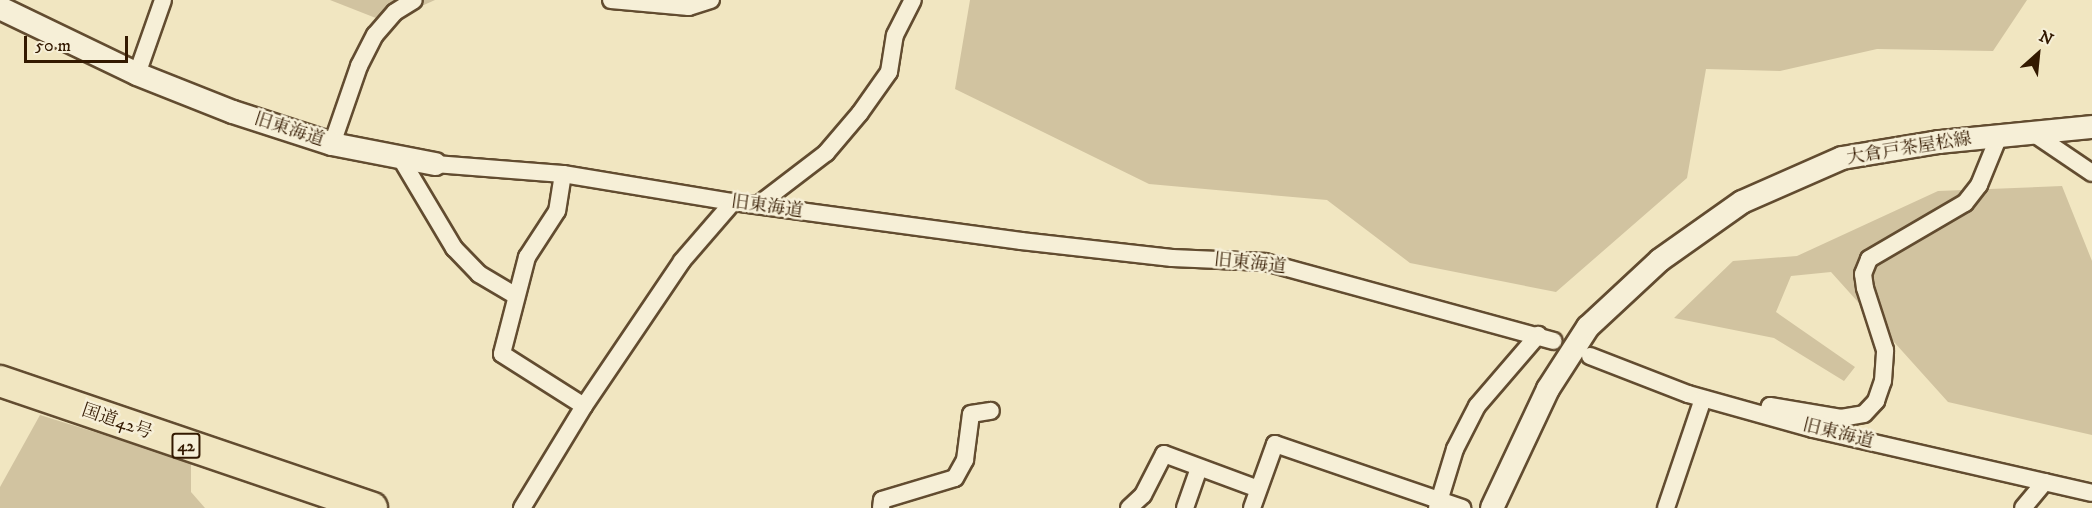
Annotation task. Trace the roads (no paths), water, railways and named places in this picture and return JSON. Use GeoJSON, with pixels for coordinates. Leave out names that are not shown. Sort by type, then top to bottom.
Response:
{"type":"FeatureCollection","features":[{"type":"Feature","properties":{"kind":"highway","name":"国道42号"},"geometry":{"type":"LineString","coordinates":[[0,381],[372,508]]}},
{"type":"Feature","properties":{"kind":"street"},"geometry":{"type":"LineString","coordinates":[[138,74],[163,0]]}},
{"type":"Feature","properties":{"kind":"street"},"geometry":{"type":"LineString","coordinates":[[332,144],[359,66],[375,35],[395,12],[414,0]]}},
{"type":"Feature","properties":{"kind":"street"},"geometry":{"type":"LineString","coordinates":[[610,0],[689,7],[711,0]]}},
{"type":"Feature","properties":{"kind":"street"},"geometry":{"type":"LineString","coordinates":[[758,205],[826,153],[860,113],[889,72],[895,35],[913,0]]}},
{"type":"Feature","properties":{"kind":"street","name":"旧東海道"},"geometry":{"type":"LineString","coordinates":[[0,8],[138,74],[233,112],[332,144],[401,159],[435,164],[563,174],[733,202],[1172,258],[1265,262],[1394,301],[1545,338],[1477,406],[1455,449],[1438,504]]}},
{"type":"Feature","properties":{"kind":"street","name":"大倉戸茶屋松線"},"geometry":{"type":"LineString","coordinates":[[1492,508],[1548,389],[1588,327],[1660,260],[1742,202],[1842,158],[1999,136],[2092,127]]}},
{"type":"Feature","properties":{"kind":"street"},"geometry":{"type":"LineString","coordinates":[[2033,133],[2092,173]]}},
{"type":"Feature","properties":{"kind":"street"},"geometry":{"type":"LineString","coordinates":[[1767,416],[1770,406],[1841,418],[1864,414],[1876,401],[1883,381],[1885,350],[1865,288],[1863,274],[1869,259],[1965,203],[1979,185],[1999,136]]}},
{"type":"Feature","properties":{"kind":"street"},"geometry":{"type":"LineString","coordinates":[[401,159],[454,248],[479,274],[516,296]]}},
{"type":"Feature","properties":{"kind":"street"},"geometry":{"type":"LineString","coordinates":[[563,174],[556,211],[528,257],[502,354],[584,406]]}},
{"type":"Feature","properties":{"kind":"street"},"geometry":{"type":"LineString","coordinates":[[522,508],[584,406],[682,261],[733,202]]}},
{"type":"Feature","properties":{"kind":"street","name":"旧東海道"},"geometry":{"type":"LineString","coordinates":[[1590,356],[1703,399],[2092,493]]}},
{"type":"Feature","properties":{"kind":"street"},"geometry":{"type":"LineString","coordinates":[[1666,508],[1703,399]]}},
{"type":"Feature","properties":{"kind":"street"},"geometry":{"type":"LineString","coordinates":[[881,508],[882,500],[955,478],[965,460],[971,414],[991,411]]}},
{"type":"Feature","properties":{"kind":"street"},"geometry":{"type":"LineString","coordinates":[[1252,508],[1275,444],[1438,504],[1462,508]]}},
{"type":"Feature","properties":{"kind":"street"},"geometry":{"type":"LineString","coordinates":[[1129,508],[1143,495],[1164,454],[1258,489]]}},
{"type":"Feature","properties":{"kind":"street"},"geometry":{"type":"LineString","coordinates":[[1185,508],[1199,468]]}},
{"type":"Feature","properties":{"kind":"street"},"geometry":{"type":"LineString","coordinates":[[2023,508],[2045,482]]}}]}
